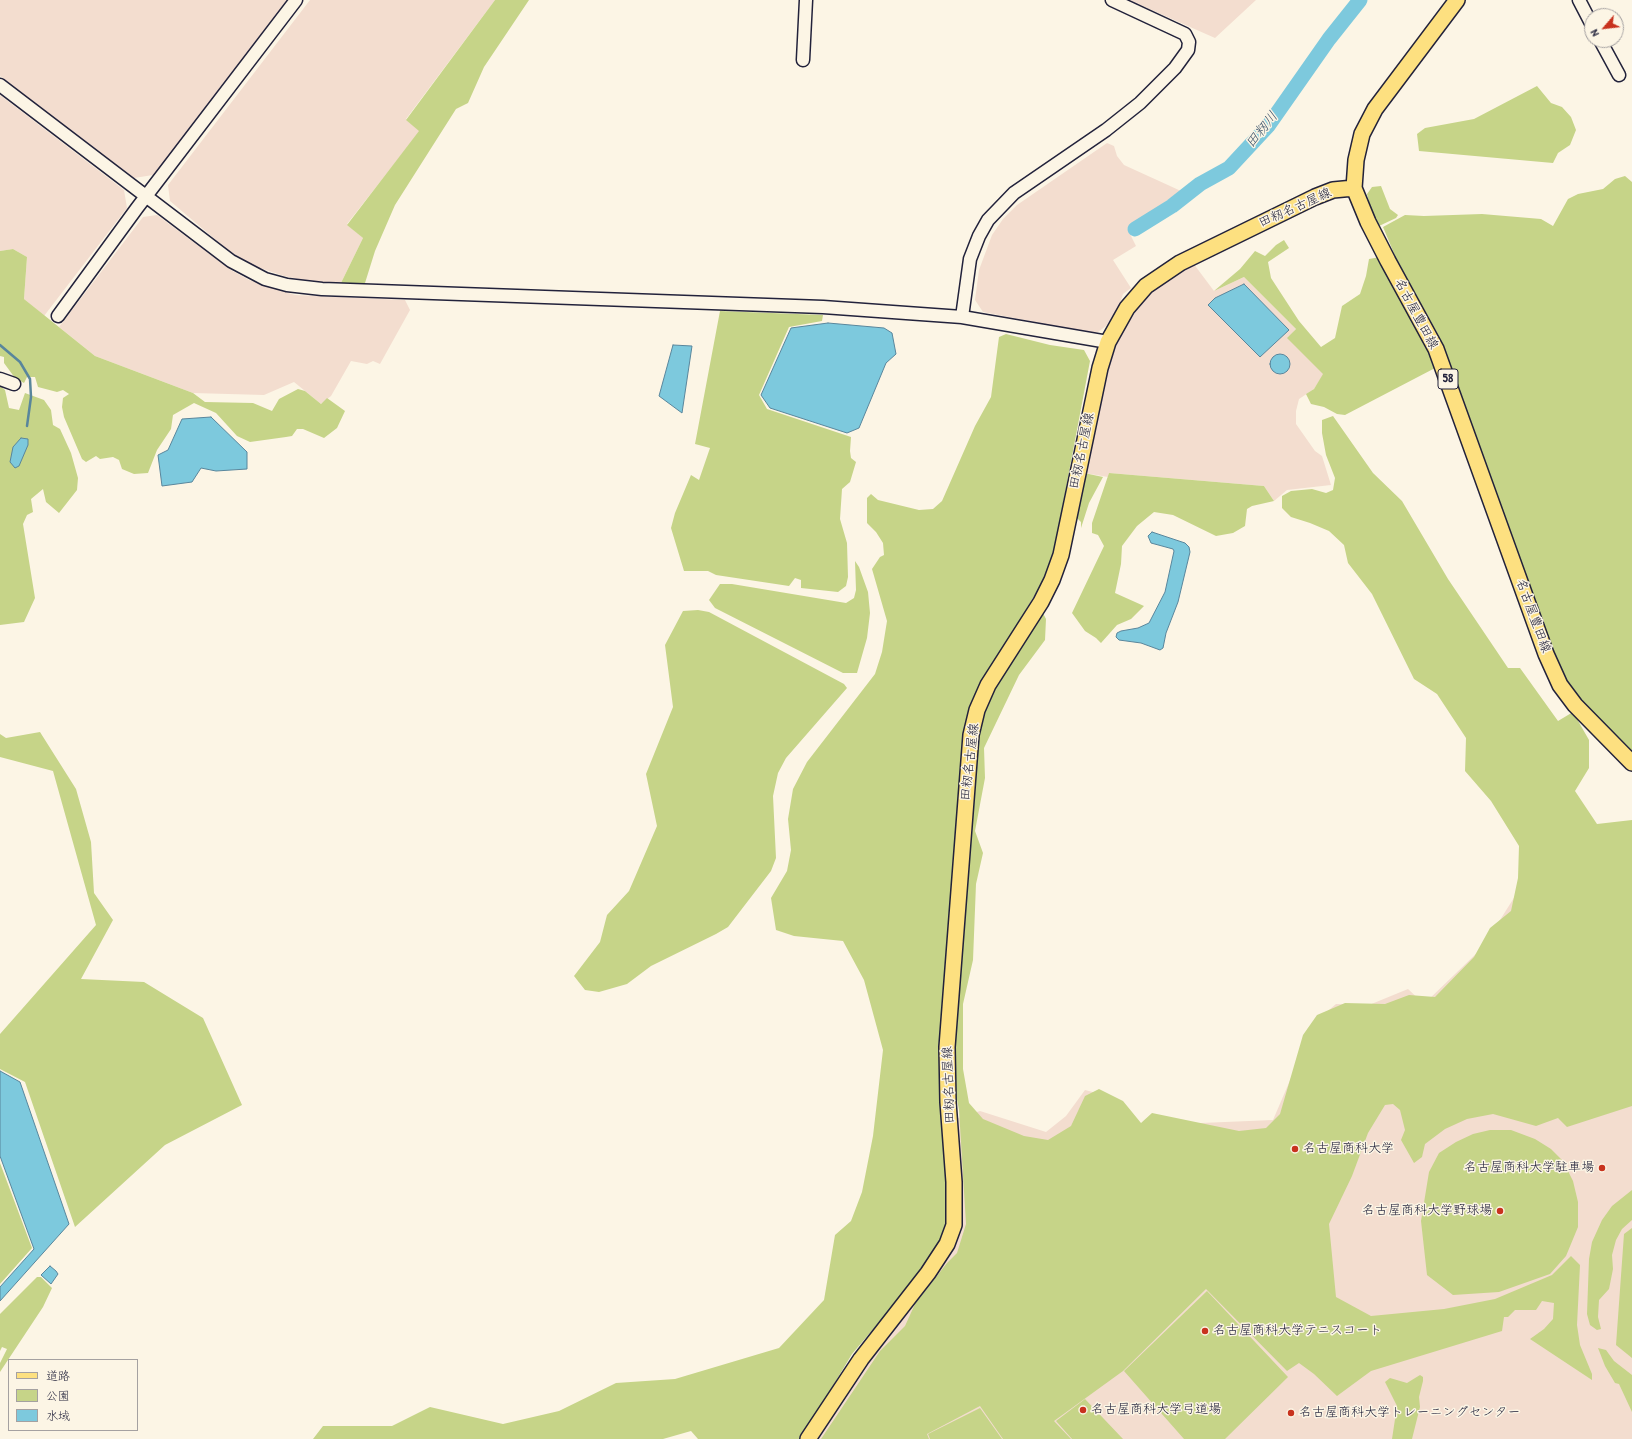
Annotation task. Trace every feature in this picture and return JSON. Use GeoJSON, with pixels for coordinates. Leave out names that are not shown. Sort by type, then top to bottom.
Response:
{"type":"FeatureCollection","features":[{"type":"Feature","properties":{"kind":"main road","name":"名古屋豊田線"},"geometry":{"type":"LineString","coordinates":[[1457,0],[1375,109],[1362,134],[1356,160],[1354,188],[1368,222],[1436,348],[1546,654],[1560,685],[1575,705],[1632,763]]}},
{"type":"Feature","properties":{"kind":"main road","name":"田籾名古屋線"},"geometry":{"type":"LineString","coordinates":[[808,1439],[861,1359],[928,1272],[947,1244],[954,1225],[954,1182],[948,1102],[947,1047],[971,735],[977,710],[988,685],[1041,602],[1052,580],[1061,555],[1100,368],[1108,342],[1127,308],[1146,286],[1180,263],[1315,197],[1333,190],[1354,188]]}},
{"type":"Feature","properties":{"kind":"street"},"geometry":{"type":"LineString","coordinates":[[58,316],[146,197],[296,0]]}},
{"type":"Feature","properties":{"kind":"street"},"geometry":{"type":"LineString","coordinates":[[803,60],[806,0]]}},
{"type":"Feature","properties":{"kind":"street"},"geometry":{"type":"LineString","coordinates":[[962,317],[970,259],[979,236],[992,215],[1014,193],[1106,130],[1140,103],[1175,68],[1188,50],[1189,42],[1185,34],[1112,0]]}},
{"type":"Feature","properties":{"kind":"street"},"geometry":{"type":"LineString","coordinates":[[1579,0],[1584,10]]}},
{"type":"Feature","properties":{"kind":"street"},"geometry":{"type":"LineString","coordinates":[[1604,48],[1619,75]]}},
{"type":"Feature","properties":{"kind":"street"},"geometry":{"type":"LineString","coordinates":[[0,85],[230,261],[265,279],[287,285],[337,289],[823,307],[962,317],[1108,342]]}},
{"type":"Feature","properties":{"kind":"street"},"geometry":{"type":"LineString","coordinates":[[0,378],[14,384]]}},
{"type":"Feature","properties":{"kind":"shaded area"},"geometry":{"type":"Polygon","coordinates":[[[0,0],[287,0],[153,175],[134,178],[0,76],[0,0]]]}},
{"type":"Feature","properties":{"kind":"shaded area"},"geometry":{"type":"Polygon","coordinates":[[[310,0],[495,0],[406,119],[420,131],[347,224],[363,238],[341,283],[313,282],[284,276],[254,266],[229,251],[170,201],[168,185],[310,0]]]}},
{"type":"Feature","properties":{"kind":"shaded area"},"geometry":{"type":"Polygon","coordinates":[[[1129,0],[1256,0],[1215,38],[1129,0]]]}},
{"type":"Feature","properties":{"kind":"shaded area"},"geometry":{"type":"Polygon","coordinates":[[[0,95],[124,190],[127,208],[44,316],[24,299],[27,257],[13,249],[0,251],[0,95]]]}},
{"type":"Feature","properties":{"kind":"shaded area"},"geometry":{"type":"Polygon","coordinates":[[[1107,143],[1114,146],[1117,156],[1124,165],[1181,191],[1127,228],[1136,246],[1113,260],[1131,288],[1123,294],[1119,306],[1106,326],[1098,332],[1091,333],[983,312],[975,300],[979,270],[992,235],[1003,219],[1017,205],[1107,143]]]}},
{"type":"Feature","properties":{"kind":"shaded area"},"geometry":{"type":"Polygon","coordinates":[[[157,215],[231,270],[249,280],[295,295],[405,300],[410,310],[380,364],[373,361],[367,364],[351,361],[331,396],[321,404],[294,382],[264,395],[193,393],[95,356],[59,327],[143,217],[157,215]]]}},
{"type":"Feature","properties":{"kind":"shaded area"},"geometry":{"type":"Polygon","coordinates":[[[1193,263],[1214,291],[1244,277],[1296,329],[1288,338],[1324,374],[1314,389],[1299,399],[1296,411],[1296,424],[1315,451],[1322,456],[1331,485],[1287,490],[1274,501],[1264,486],[1109,473],[1108,477],[1084,473],[1101,391],[1118,340],[1138,308],[1157,287],[1181,269],[1193,263]]]}},
{"type":"Feature","properties":{"kind":"shaded area","name":"名古屋商科大学"},"geometry":{"type":"Polygon","coordinates":[[[1522,885],[1632,955],[1632,1439],[815,1439],[959,1230],[962,1204],[955,1119],[980,1111],[1046,1132],[1066,1116],[1085,1090],[1104,1095],[1105,1127],[1273,1120],[1291,1078],[1308,1028],[1336,1004],[1369,1005],[1408,989],[1424,1004],[1483,947],[1522,885]]]}},
{"type":"Feature","properties":{"kind":"green space"},"geometry":{"type":"Polygon","coordinates":[[[495,0],[529,0],[484,67],[468,103],[456,109],[395,205],[375,251],[365,283],[341,283],[363,238],[347,225],[419,131],[406,120],[495,0]]]}},
{"type":"Feature","properties":{"kind":"green space"},"geometry":{"type":"Polygon","coordinates":[[[1537,86],[1551,103],[1562,107],[1571,117],[1576,130],[1570,145],[1558,153],[1553,163],[1419,151],[1417,134],[1425,128],[1474,119],[1537,86]]]}},
{"type":"Feature","properties":{"kind":"green space"},"geometry":{"type":"Polygon","coordinates":[[[1625,176],[1632,182],[1632,756],[1600,724],[1569,686],[1551,652],[1439,336],[1396,258],[1383,227],[1405,215],[1424,216],[1482,214],[1541,219],[1553,226],[1568,199],[1578,194],[1603,189],[1615,179],[1625,176]]]}},
{"type":"Feature","properties":{"kind":"green space"},"geometry":{"type":"Polygon","coordinates":[[[1381,186],[1390,209],[1398,215],[1396,218],[1379,226],[1374,221],[1367,194],[1372,187],[1381,186]]]}},
{"type":"Feature","properties":{"kind":"green space"},"geometry":{"type":"Polygon","coordinates":[[[1284,240],[1289,248],[1268,262],[1271,278],[1299,321],[1321,347],[1335,338],[1342,306],[1360,294],[1366,276],[1369,259],[1380,257],[1437,367],[1345,415],[1337,414],[1324,407],[1311,404],[1306,394],[1314,389],[1323,374],[1287,338],[1296,329],[1244,277],[1214,291],[1240,269],[1255,251],[1265,256],[1276,245],[1284,240]]]}},
{"type":"Feature","properties":{"kind":"green space"},"geometry":{"type":"Polygon","coordinates":[[[13,249],[27,257],[24,299],[95,356],[193,393],[205,402],[253,403],[272,411],[279,399],[298,389],[305,391],[321,404],[327,398],[345,411],[337,428],[324,438],[303,429],[297,429],[292,436],[250,442],[237,436],[216,413],[194,403],[173,415],[171,429],[157,450],[148,473],[134,474],[122,469],[119,460],[113,457],[100,459],[96,456],[86,462],[82,459],[64,417],[62,407],[63,398],[69,394],[63,390],[57,392],[38,387],[35,377],[27,377],[24,383],[15,378],[4,363],[4,357],[0,356],[0,251],[13,249]]]}},
{"type":"Feature","properties":{"kind":"green space"},"geometry":{"type":"Polygon","coordinates":[[[720,311],[823,315],[822,321],[789,327],[759,395],[767,409],[851,437],[851,458],[856,462],[850,482],[842,489],[840,519],[847,543],[848,577],[846,586],[838,592],[801,588],[801,580],[795,578],[789,586],[716,575],[708,571],[684,571],[671,528],[675,513],[691,475],[699,480],[710,448],[695,444],[720,311]]]}},
{"type":"Feature","properties":{"kind":"green space"},"geometry":{"type":"Polygon","coordinates":[[[1006,334],[1050,345],[1084,350],[1090,361],[1055,546],[1046,576],[984,680],[959,833],[940,1077],[949,1194],[946,1226],[936,1251],[919,1275],[852,1354],[801,1439],[698,1439],[691,1431],[663,1439],[313,1439],[323,1426],[392,1426],[430,1407],[503,1424],[559,1411],[616,1383],[675,1379],[779,1348],[824,1300],[835,1235],[851,1221],[862,1192],[873,1136],[883,1050],[864,980],[843,941],[794,936],[776,930],[771,898],[787,871],[791,850],[788,819],[793,789],[807,762],[875,674],[882,652],[887,621],[872,569],[880,557],[884,555],[883,543],[876,532],[867,523],[867,498],[871,494],[878,500],[919,510],[933,509],[942,501],[975,426],[991,397],[999,337],[1006,334]]]}},
{"type":"Feature","properties":{"kind":"green space"},"geometry":{"type":"Polygon","coordinates":[[[0,386],[5,390],[9,408],[19,410],[25,393],[44,400],[51,410],[53,425],[60,429],[71,453],[78,478],[77,490],[59,513],[46,502],[43,489],[31,499],[33,512],[27,515],[23,524],[35,598],[24,622],[0,625],[0,386]]]}},
{"type":"Feature","properties":{"kind":"green space","name":"名古屋商科大学"},"geometry":{"type":"Polygon","coordinates":[[[1333,416],[1373,473],[1402,501],[1448,579],[1508,668],[1520,668],[1558,721],[1573,712],[1589,740],[1589,768],[1575,791],[1597,824],[1632,820],[1632,1106],[1567,1127],[1558,1118],[1536,1126],[1493,1114],[1467,1119],[1445,1129],[1425,1144],[1422,1157],[1414,1163],[1401,1140],[1405,1130],[1400,1110],[1393,1104],[1385,1105],[1368,1133],[1352,1176],[1329,1224],[1336,1297],[1371,1316],[1444,1309],[1495,1299],[1552,1275],[1571,1256],[1580,1265],[1577,1325],[1580,1345],[1592,1374],[1592,1380],[1530,1339],[1544,1329],[1553,1319],[1554,1303],[1542,1301],[1536,1310],[1515,1310],[1508,1317],[1504,1317],[1502,1331],[1371,1371],[1337,1396],[1314,1374],[1299,1363],[1287,1371],[1206,1289],[1123,1371],[1054,1421],[1071,1439],[1003,1439],[980,1406],[927,1434],[929,1439],[821,1439],[880,1351],[905,1326],[915,1304],[947,1263],[957,1253],[966,1224],[959,1110],[952,1074],[975,753],[982,716],[991,694],[1043,613],[1046,619],[1045,640],[1019,675],[984,748],[985,778],[975,831],[983,853],[976,884],[973,960],[963,1004],[963,1069],[969,1103],[983,1119],[1024,1136],[1048,1140],[1071,1126],[1085,1096],[1099,1089],[1123,1101],[1141,1123],[1152,1113],[1239,1131],[1266,1128],[1280,1114],[1303,1035],[1317,1015],[1345,1003],[1385,1004],[1409,995],[1435,997],[1474,957],[1490,928],[1511,911],[1518,878],[1519,846],[1491,801],[1465,771],[1466,738],[1437,694],[1414,679],[1372,594],[1348,563],[1344,545],[1329,531],[1291,517],[1282,508],[1282,496],[1291,491],[1312,489],[1326,493],[1333,490],[1335,478],[1326,455],[1322,433],[1322,420],[1333,416]]]}},
{"type":"Feature","properties":{"kind":"green space"},"geometry":{"type":"Polygon","coordinates":[[[1084,473],[1103,477],[1089,503],[1081,528],[1081,522],[1076,517],[1084,473]]]}},
{"type":"Feature","properties":{"kind":"green space"},"geometry":{"type":"Polygon","coordinates":[[[1109,473],[1264,486],[1274,501],[1252,506],[1247,509],[1245,526],[1233,533],[1216,536],[1173,515],[1154,512],[1137,526],[1122,546],[1121,564],[1115,593],[1144,606],[1131,619],[1117,625],[1101,643],[1085,631],[1072,613],[1104,546],[1098,535],[1092,533],[1092,523],[1109,473]]]}},
{"type":"Feature","properties":{"kind":"green space"},"geometry":{"type":"Polygon","coordinates":[[[855,561],[859,567],[868,592],[870,613],[867,638],[857,673],[843,673],[715,608],[709,600],[720,584],[732,584],[846,603],[854,598],[856,590],[855,561]]]}},
{"type":"Feature","properties":{"kind":"green space"},"geometry":{"type":"Polygon","coordinates":[[[698,610],[709,612],[844,684],[847,688],[786,758],[778,773],[773,796],[776,858],[771,871],[728,927],[651,966],[627,984],[599,992],[585,990],[574,976],[600,942],[607,915],[629,891],[657,826],[646,774],[673,707],[665,645],[683,611],[698,610]]]}},
{"type":"Feature","properties":{"kind":"green space"},"geometry":{"type":"Polygon","coordinates":[[[40,732],[76,789],[91,842],[94,893],[113,920],[81,979],[144,982],[203,1018],[242,1105],[165,1145],[75,1227],[25,1082],[0,1069],[0,1034],[96,925],[53,771],[0,757],[0,734],[6,738],[40,732]]]}},
{"type":"Feature","properties":{"kind":"green space","name":"名古屋商科大学野球場"},"geometry":{"type":"Polygon","coordinates":[[[1490,1130],[1511,1130],[1535,1139],[1551,1149],[1563,1161],[1573,1181],[1578,1202],[1578,1227],[1566,1256],[1550,1274],[1499,1292],[1453,1295],[1427,1275],[1421,1221],[1429,1172],[1439,1153],[1456,1142],[1473,1134],[1490,1130]]]}},
{"type":"Feature","properties":{"kind":"green space"},"geometry":{"type":"Polygon","coordinates":[[[0,1163],[32,1248],[0,1284],[0,1163]]]}},
{"type":"Feature","properties":{"kind":"green space"},"geometry":{"type":"Polygon","coordinates":[[[1632,1190],[1632,1220],[1622,1229],[1616,1240],[1612,1255],[1613,1269],[1609,1289],[1599,1300],[1598,1317],[1601,1329],[1597,1330],[1590,1325],[1587,1314],[1589,1259],[1592,1242],[1602,1220],[1612,1206],[1632,1190]]]}},
{"type":"Feature","properties":{"kind":"green space"},"geometry":{"type":"Polygon","coordinates":[[[1632,1228],[1632,1358],[1616,1345],[1624,1234],[1632,1228]]]}},
{"type":"Feature","properties":{"kind":"green space"},"geometry":{"type":"Polygon","coordinates":[[[37,1277],[41,1277],[52,1288],[43,1307],[0,1372],[0,1363],[7,1349],[2,1347],[0,1351],[0,1314],[37,1277]]]}},
{"type":"Feature","properties":{"kind":"green space","name":"名古屋商科大学テニスコート"},"geometry":{"type":"Polygon","coordinates":[[[1207,1291],[1288,1377],[1225,1439],[1184,1439],[1124,1371],[1207,1291]]]}},
{"type":"Feature","properties":{"kind":"green space"},"geometry":{"type":"Polygon","coordinates":[[[1598,1348],[1606,1350],[1614,1361],[1632,1375],[1632,1412],[1619,1384],[1615,1383],[1605,1366],[1598,1348]]]}},
{"type":"Feature","properties":{"kind":"green space"},"geometry":{"type":"Polygon","coordinates":[[[1420,1375],[1423,1377],[1423,1381],[1419,1397],[1420,1407],[1412,1439],[1392,1439],[1397,1406],[1385,1382],[1390,1378],[1407,1383],[1420,1375]]]}},
{"type":"Feature","properties":{"kind":"green space","name":"名古屋商科大学弓道場"},"geometry":{"type":"Polygon","coordinates":[[[1085,1399],[1123,1439],[1072,1439],[1056,1421],[1085,1399]]]}},
{"type":"Feature","properties":{"kind":"green space"},"geometry":{"type":"Polygon","coordinates":[[[980,1408],[1002,1439],[930,1439],[928,1434],[980,1408]]]}},
{"type":"Feature","properties":{"kind":"water"},"geometry":{"type":"Polygon","coordinates":[[[1244,284],[1289,330],[1260,357],[1208,305],[1215,298],[1244,284]]]}},
{"type":"Feature","properties":{"kind":"water"},"geometry":{"type":"Polygon","coordinates":[[[828,323],[884,328],[892,333],[896,354],[886,363],[859,428],[847,433],[770,408],[761,395],[791,328],[828,323]]]}},
{"type":"Feature","properties":{"kind":"water"},"geometry":{"type":"Polygon","coordinates":[[[673,345],[692,346],[682,413],[659,396],[673,345]]]}},
{"type":"Feature","properties":{"kind":"water"},"geometry":{"type":"Polygon","coordinates":[[[1280,354],[1287,357],[1290,364],[1287,371],[1280,374],[1273,371],[1270,364],[1273,357],[1280,354]]]}},
{"type":"Feature","properties":{"kind":"water"},"geometry":{"type":"Polygon","coordinates":[[[211,417],[247,452],[247,469],[216,471],[201,468],[192,482],[162,486],[158,455],[168,450],[182,419],[211,417]]]}},
{"type":"Feature","properties":{"kind":"water"},"geometry":{"type":"Polygon","coordinates":[[[21,438],[28,439],[28,445],[19,466],[15,468],[10,462],[13,447],[21,438]]]}},
{"type":"Feature","properties":{"kind":"water"},"geometry":{"type":"Polygon","coordinates":[[[1152,532],[1185,543],[1189,547],[1190,552],[1178,602],[1166,633],[1163,648],[1160,650],[1141,643],[1119,640],[1116,637],[1117,633],[1121,631],[1138,628],[1149,623],[1165,592],[1174,551],[1173,549],[1151,543],[1148,536],[1152,532]]]}},
{"type":"Feature","properties":{"kind":"water"},"geometry":{"type":"Polygon","coordinates":[[[0,1071],[20,1082],[69,1224],[0,1301],[0,1287],[34,1249],[0,1156],[0,1071]]]}},
{"type":"Feature","properties":{"kind":"water"},"geometry":{"type":"Polygon","coordinates":[[[50,1266],[58,1274],[51,1284],[41,1275],[50,1266]]]}},
{"type":"Feature","properties":{"kind":"waterway","name":"田籾川"},"geometry":{"type":"LineString","coordinates":[[1135,229],[1172,206],[1200,184],[1229,168],[1268,126],[1329,39],[1360,0]]}},
{"type":"Feature","properties":{"kind":"waterway"},"geometry":{"type":"LineString","coordinates":[[0,345],[20,362],[30,379],[31,397],[27,426]]}},
{"type":"Feature","properties":{"kind":"place","name":"名古屋商科大学"},"geometry":{"type":"Point","coordinates":[1295,1149]}},
{"type":"Feature","properties":{"kind":"place","name":"名古屋商科大学駐車場"},"geometry":{"type":"Point","coordinates":[1602,1168]}},
{"type":"Feature","properties":{"kind":"place","name":"名古屋商科大学野球場"},"geometry":{"type":"Point","coordinates":[1500,1211]}},
{"type":"Feature","properties":{"kind":"place","name":"名古屋商科大学テニスコート"},"geometry":{"type":"Point","coordinates":[1205,1331]}},
{"type":"Feature","properties":{"kind":"place","name":"名古屋商科大学弓道場"},"geometry":{"type":"Point","coordinates":[1083,1410]}},
{"type":"Feature","properties":{"kind":"place","name":"名古屋商科大学トレーニングセンター"},"geometry":{"type":"Point","coordinates":[1291,1413]}}]}
